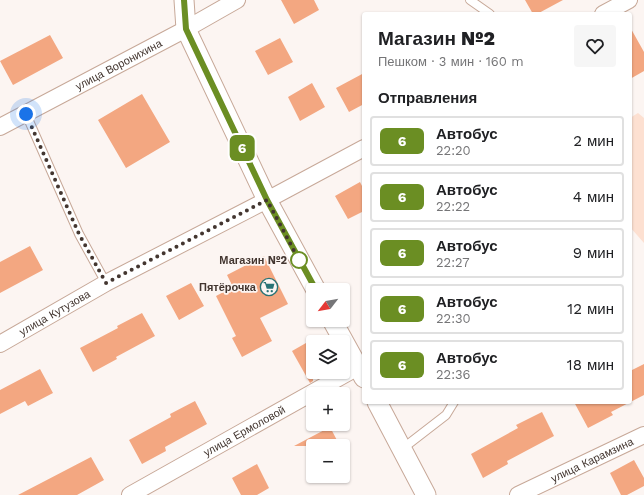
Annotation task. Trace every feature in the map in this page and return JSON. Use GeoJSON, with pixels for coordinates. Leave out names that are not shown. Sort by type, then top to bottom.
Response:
{"type":"FeatureCollection","features":[{"type":"Feature","properties":{"kind":"street"},"geometry":{"type":"LineString","coordinates":[[184,0],[186,29],[267,200],[312,283]]}},
{"type":"Feature","properties":{"kind":"street","name":"улица Воронихина"},"geometry":{"type":"LineString","coordinates":[[0,127],[186,29],[237,0]]}},
{"type":"Feature","properties":{"kind":"street"},"geometry":{"type":"LineString","coordinates":[[607,12],[630,0]]}},
{"type":"Feature","properties":{"kind":"street","name":"улица Кутузова"},"geometry":{"type":"LineString","coordinates":[[0,344],[106,283],[362,149]]}},
{"type":"Feature","properties":{"kind":"street"},"geometry":{"type":"LineString","coordinates":[[336,327],[361,373]]}},
{"type":"Feature","properties":{"kind":"street","name":"улица Ермоловой"},"geometry":{"type":"LineString","coordinates":[[130,495],[361,373]]}},
{"type":"Feature","properties":{"kind":"street"},"geometry":{"type":"LineString","coordinates":[[378,404],[426,495]]}},
{"type":"Feature","properties":{"kind":"street","name":"улица Карамзина"},"geometry":{"type":"LineString","coordinates":[[518,495],[644,435]]}},
{"type":"Feature","properties":{"kind":"lane"},"geometry":{"type":"LineString","coordinates":[[470,0],[487,12]]}},
{"type":"Feature","properties":{"kind":"lane"},"geometry":{"type":"LineString","coordinates":[[26,114],[79,234],[106,283]]}},
{"type":"Feature","properties":{"kind":"lane"},"geometry":{"type":"LineString","coordinates":[[402,449],[446,415],[453,404]]}},
{"type":"Feature","properties":{"kind":"shaded area"},"geometry":{"type":"Polygon","coordinates":[[[638,113],[644,118],[644,243],[632,229],[632,117],[638,113]]]}},
{"type":"Feature","properties":{"kind":"building"},"geometry":{"type":"Polygon","coordinates":[[[281,0],[314,0],[319,10],[294,24],[281,0]]]}},
{"type":"Feature","properties":{"kind":"building"},"geometry":{"type":"Polygon","coordinates":[[[525,0],[563,0],[541,12],[532,12],[525,0]]]}},
{"type":"Feature","properties":{"kind":"building"},"geometry":{"type":"Polygon","coordinates":[[[632,31],[644,52],[644,71],[632,78],[632,31]]]}},
{"type":"Feature","properties":{"kind":"building"},"geometry":{"type":"Polygon","coordinates":[[[50,35],[63,58],[13,85],[0,61],[50,35]]]}},
{"type":"Feature","properties":{"kind":"building"},"geometry":{"type":"Polygon","coordinates":[[[280,38],[293,62],[268,75],[255,51],[280,38]]]}},
{"type":"Feature","properties":{"kind":"building"},"geometry":{"type":"Polygon","coordinates":[[[362,74],[362,105],[349,112],[336,88],[362,74]]]}},
{"type":"Feature","properties":{"kind":"building"},"geometry":{"type":"Polygon","coordinates":[[[312,83],[325,107],[300,121],[288,97],[312,83]]]}},
{"type":"Feature","properties":{"kind":"building"},"geometry":{"type":"Polygon","coordinates":[[[142,94],[170,142],[126,168],[98,120],[142,94]]]}},
{"type":"Feature","properties":{"kind":"building"},"geometry":{"type":"Polygon","coordinates":[[[360,182],[362,186],[362,212],[348,219],[335,196],[360,182]]]}},
{"type":"Feature","properties":{"kind":"building"},"geometry":{"type":"Polygon","coordinates":[[[30,246],[43,270],[0,293],[0,262],[30,246]]]}},
{"type":"Feature","properties":{"kind":"building"},"geometry":{"type":"Polygon","coordinates":[[[264,256],[288,304],[260,318],[272,341],[242,357],[232,338],[236,336],[216,296],[233,287],[227,275],[264,256]]]}},
{"type":"Feature","properties":{"kind":"building"},"geometry":{"type":"Polygon","coordinates":[[[191,283],[204,306],[179,320],[166,296],[191,283]]]}},
{"type":"Feature","properties":{"kind":"building"},"geometry":{"type":"Polygon","coordinates":[[[142,313],[155,336],[116,357],[117,359],[93,372],[80,348],[118,328],[117,326],[142,313]]]}},
{"type":"Feature","properties":{"kind":"building"},"geometry":{"type":"Polygon","coordinates":[[[306,343],[306,376],[292,351],[306,343]]]}},
{"type":"Feature","properties":{"kind":"building"},"geometry":{"type":"Polygon","coordinates":[[[644,364],[644,395],[632,401],[632,370],[644,364]]]}},
{"type":"Feature","properties":{"kind":"building"},"geometry":{"type":"Polygon","coordinates":[[[40,369],[53,393],[28,406],[25,401],[0,414],[0,390],[40,369]]]}},
{"type":"Feature","properties":{"kind":"building"},"geometry":{"type":"Polygon","coordinates":[[[308,379],[313,379],[313,381],[310,383],[308,379]]]}},
{"type":"Feature","properties":{"kind":"building"},"geometry":{"type":"Polygon","coordinates":[[[195,401],[207,424],[165,447],[166,451],[142,464],[129,440],[171,417],[170,414],[195,401]]]}},
{"type":"Feature","properties":{"kind":"building"},"geometry":{"type":"Polygon","coordinates":[[[575,404],[627,404],[611,412],[613,415],[588,428],[575,404]]]}},
{"type":"Feature","properties":{"kind":"building"},"geometry":{"type":"Polygon","coordinates":[[[542,412],[554,436],[507,461],[508,464],[483,478],[471,454],[518,428],[516,425],[542,412]]]}},
{"type":"Feature","properties":{"kind":"building"},"geometry":{"type":"Polygon","coordinates":[[[322,431],[332,431],[336,439],[307,439],[322,431]]]}},
{"type":"Feature","properties":{"kind":"building"},"geometry":{"type":"Polygon","coordinates":[[[306,440],[306,446],[294,446],[306,440]]]}},
{"type":"Feature","properties":{"kind":"building"},"geometry":{"type":"Polygon","coordinates":[[[91,457],[104,480],[77,495],[18,495],[91,457]]]}},
{"type":"Feature","properties":{"kind":"building"},"geometry":{"type":"Polygon","coordinates":[[[634,460],[644,478],[644,486],[627,495],[621,495],[610,473],[634,460]]]}},
{"type":"Feature","properties":{"kind":"building"},"geometry":{"type":"Polygon","coordinates":[[[257,464],[269,488],[257,495],[241,495],[232,478],[257,464]]]}},
{"type":"Feature","properties":{"kind":"bus line","name":"6"},"geometry":{"type":"LineString","coordinates":[[184,0],[186,29],[267,200],[312,283]]}},
{"type":"Feature","properties":{"kind":"place","name":"Магазин №2"},"geometry":{"type":"Point","coordinates":[299,260]}},
{"type":"Feature","properties":{"kind":"place","name":"Пятёрочка"},"geometry":{"type":"Point","coordinates":[269,287]}},
{"type":"Feature","properties":{"kind":"route"},"geometry":{"type":"LineString","coordinates":[[26,114],[79,234],[106,283],[267,200],[299,260]]}}]}
